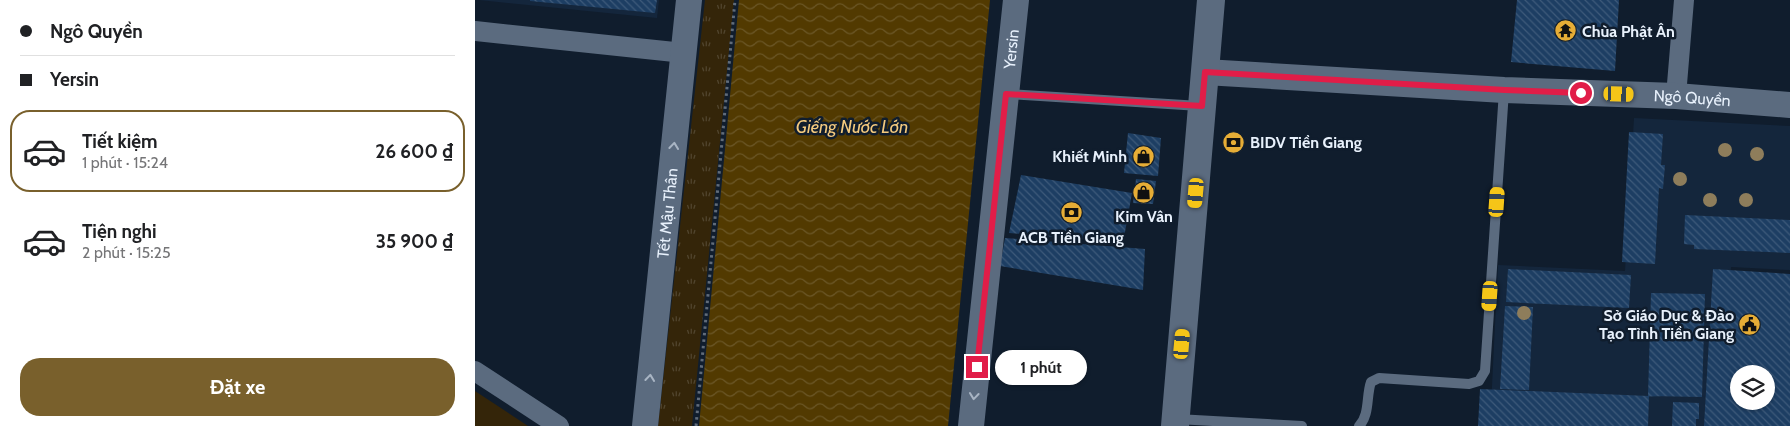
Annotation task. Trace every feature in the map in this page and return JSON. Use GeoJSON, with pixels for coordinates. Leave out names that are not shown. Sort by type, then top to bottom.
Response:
{"type":"FeatureCollection","features":[{"type":"Feature","properties":{"kind":"main road"},"geometry":{"type":"LineString","coordinates":[[1175,422],[1211,0]]}},
{"type":"Feature","properties":{"kind":"street","name":"Tết Mậu Thân"},"geometry":{"type":"LineString","coordinates":[[645,426],[689,0]]}},
{"type":"Feature","properties":{"kind":"street","name":"Yersin"},"geometry":{"type":"LineString","coordinates":[[971,426],[1017,0]]}},
{"type":"Feature","properties":{"kind":"street"},"geometry":{"type":"LineString","coordinates":[[1676,96],[1684,0]]}},
{"type":"Feature","properties":{"kind":"street"},"geometry":{"type":"LineString","coordinates":[[475,31],[684,53]]}},
{"type":"Feature","properties":{"kind":"street","name":"Ngô Quyền"},"geometry":{"type":"LineString","coordinates":[[1205,72],[1505,90],[1676,96],[1790,105]]}},
{"type":"Feature","properties":{"kind":"street"},"geometry":{"type":"LineString","coordinates":[[475,372],[559,426]]}},
{"type":"Feature","properties":{"kind":"lane"},"geometry":{"type":"LineString","coordinates":[[1359,426],[1365,420],[1368,390],[1371,382],[1379,378],[1469,384],[1479,381],[1485,371],[1505,90]]}},
{"type":"Feature","properties":{"kind":"lane"},"geometry":{"type":"LineString","coordinates":[[1006,94],[1202,106]]}},
{"type":"Feature","properties":{"kind":"lane"},"geometry":{"type":"LineString","coordinates":[[1175,422],[1302,426]]}},
{"type":"Feature","properties":{"kind":"path"},"geometry":{"type":"LineString","coordinates":[[696,426],[735,0]]}},
{"type":"Feature","properties":{"kind":"shaded area"},"geometry":{"type":"Polygon","coordinates":[[[479,0],[659,0],[657,18],[479,0]]]}},
{"type":"Feature","properties":{"kind":"shaded area"},"geometry":{"type":"Polygon","coordinates":[[[1634,118],[1790,126],[1790,270],[1731,267],[1723,426],[1490,426],[1498,265],[1625,271],[1634,118]]]}},
{"type":"Feature","properties":{"kind":"green space"},"geometry":{"type":"Polygon","coordinates":[[[705,0],[734,0],[692,426],[658,426],[705,0]]]}},
{"type":"Feature","properties":{"kind":"green space"},"geometry":{"type":"Polygon","coordinates":[[[475,391],[528,426],[475,426],[475,391]]]}},
{"type":"Feature","properties":{"kind":"water","name":"Giếng Nước Lớn"},"geometry":{"type":"Polygon","coordinates":[[[739,0],[990,0],[948,426],[699,426],[739,0]]]}},
{"type":"Feature","properties":{"kind":"building"},"geometry":{"type":"Polygon","coordinates":[[[530,0],[657,0],[655,13],[530,0]]]}},
{"type":"Feature","properties":{"kind":"building","name":"Chùa Phật Ân"},"geometry":{"type":"Polygon","coordinates":[[[1517,0],[1619,0],[1615,71],[1511,62],[1517,0]]]}},
{"type":"Feature","properties":{"kind":"building"},"geometry":{"type":"Polygon","coordinates":[[[1629,132],[1663,134],[1661,165],[1665,165],[1663,189],[1659,188],[1655,264],[1622,262],[1629,132]]]}},
{"type":"Feature","properties":{"kind":"building","name":"Khiết Minh"},"geometry":{"type":"Polygon","coordinates":[[[1128,133],[1161,138],[1158,176],[1124,173],[1128,133]]]}},
{"type":"Feature","properties":{"kind":"building","name":"ACB Tiền Giang"},"geometry":{"type":"Polygon","coordinates":[[[1021,175],[1132,193],[1123,243],[1009,233],[1021,175]]]}},
{"type":"Feature","properties":{"kind":"building","name":"Kim Vân"},"geometry":{"type":"Polygon","coordinates":[[[1136,179],[1156,181],[1153,204],[1133,203],[1136,179]]]}},
{"type":"Feature","properties":{"kind":"building"},"geometry":{"type":"Polygon","coordinates":[[[1685,215],[1790,220],[1790,253],[1694,249],[1694,245],[1684,244],[1685,215]]]}},
{"type":"Feature","properties":{"kind":"building"},"geometry":{"type":"Polygon","coordinates":[[[1005,238],[1145,249],[1143,290],[1000,266],[1005,238]]]}},
{"type":"Feature","properties":{"kind":"building"},"geometry":{"type":"Polygon","coordinates":[[[1508,269],[1631,275],[1629,308],[1506,302],[1508,269]]]}},
{"type":"Feature","properties":{"kind":"building","name":"Sở Giáo Dục & Đào Tạo Tỉnh Tiền Giang"},"geometry":{"type":"Polygon","coordinates":[[[1713,269],[1790,274],[1790,426],[1704,426],[1713,269]]]}},
{"type":"Feature","properties":{"kind":"building"},"geometry":{"type":"Polygon","coordinates":[[[1651,293],[1705,294],[1702,397],[1648,396],[1651,293]]]}},
{"type":"Feature","properties":{"kind":"building"},"geometry":{"type":"Polygon","coordinates":[[[1505,306],[1533,307],[1529,390],[1500,389],[1505,306]]]}},
{"type":"Feature","properties":{"kind":"building"},"geometry":{"type":"Polygon","coordinates":[[[1480,389],[1649,396],[1648,426],[1478,426],[1480,389]]]}},
{"type":"Feature","properties":{"kind":"building"},"geometry":{"type":"Polygon","coordinates":[[[1673,402],[1699,403],[1699,419],[1696,419],[1696,426],[1672,426],[1673,402]]]}},
{"type":"Feature","properties":{"kind":"place","name":"Chùa Phật Ân"},"geometry":{"type":"Point","coordinates":[1566,31]}},
{"type":"Feature","properties":{"kind":"place","name":"BIDV Tiền Giang"},"geometry":{"type":"Point","coordinates":[1234,142]}},
{"type":"Feature","properties":{"kind":"place","name":"Khiết Minh"},"geometry":{"type":"Point","coordinates":[1143,156]}},
{"type":"Feature","properties":{"kind":"place","name":"Kim Vân"},"geometry":{"type":"Point","coordinates":[1144,192]}},
{"type":"Feature","properties":{"kind":"place","name":"ACB Tiền Giang"},"geometry":{"type":"Point","coordinates":[1071,213]}},
{"type":"Feature","properties":{"kind":"place","name":"Sở Giáo Dục & Đào Tạo Tỉnh Tiền Giang"},"geometry":{"type":"Point","coordinates":[1750,324]}},
{"type":"Feature","properties":{"kind":"route"},"geometry":{"type":"LineString","coordinates":[[977,367],[1006,94],[1202,106],[1205,72],[1581,93]]}}]}
